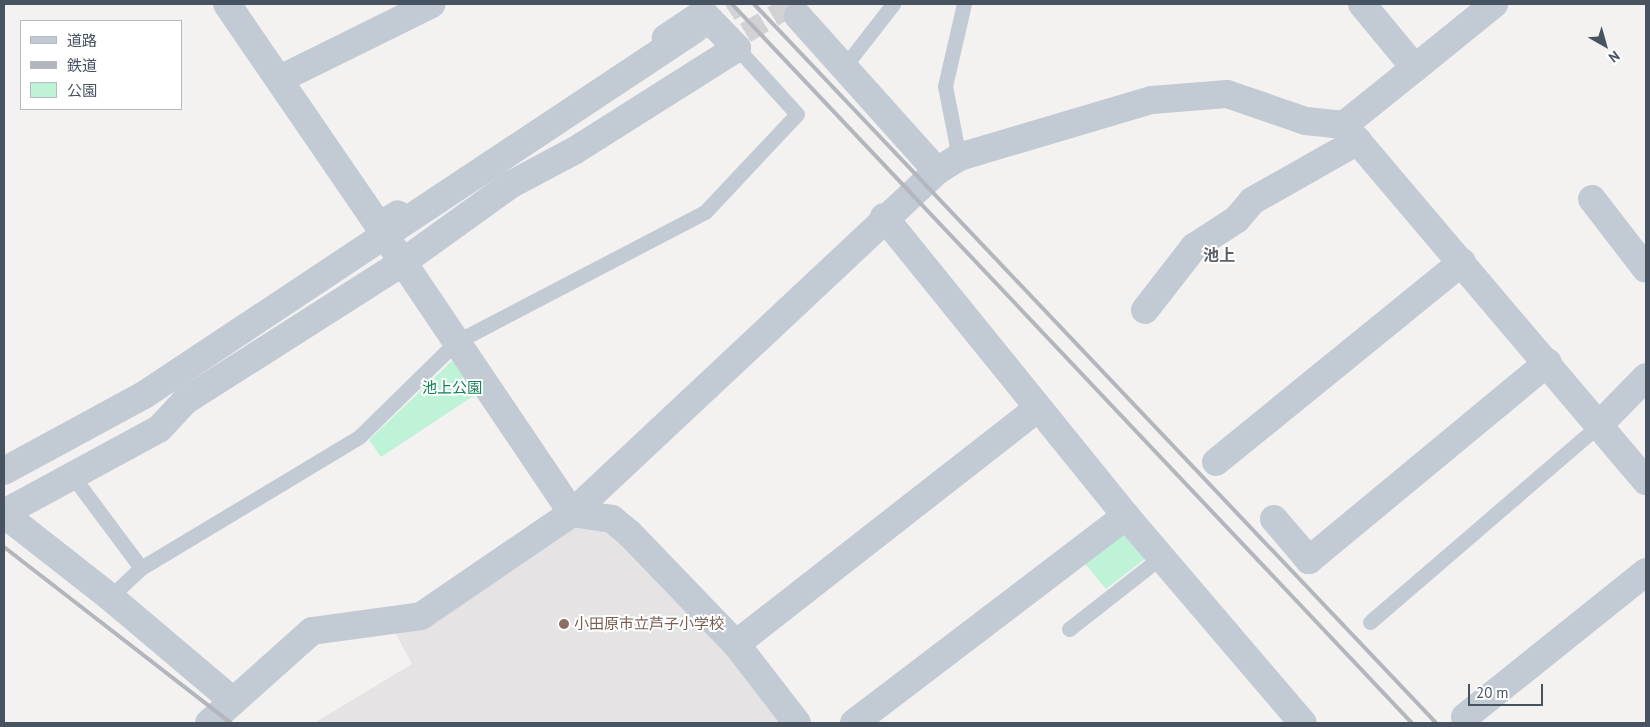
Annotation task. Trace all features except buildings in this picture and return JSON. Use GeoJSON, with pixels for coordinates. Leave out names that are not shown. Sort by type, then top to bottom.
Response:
{"type":"FeatureCollection","features":[{"type":"Feature","properties":{"kind":"street"},"geometry":{"type":"LineString","coordinates":[[227,4],[280,79],[572,513],[612,519],[736,644],[797,723]]}},
{"type":"Feature","properties":{"kind":"street"},"geometry":{"type":"LineString","coordinates":[[280,79],[432,4]]}},
{"type":"Feature","properties":{"kind":"street"},"geometry":{"type":"LineString","coordinates":[[1362,4],[1415,68]]}},
{"type":"Feature","properties":{"kind":"street"},"geometry":{"type":"LineString","coordinates":[[1145,310],[1194,247],[1237,219],[1252,201],[1351,133],[1415,68],[1494,4]]}},
{"type":"Feature","properties":{"kind":"street"},"geometry":{"type":"LineString","coordinates":[[801,8],[844,67],[948,164]]}},
{"type":"Feature","properties":{"kind":"street"},"geometry":{"type":"LineString","coordinates":[[379,226],[697,16]]}},
{"type":"Feature","properties":{"kind":"street"},"geometry":{"type":"LineString","coordinates":[[233,701],[110,596],[4,513],[74,478],[159,429],[185,401],[400,257],[510,185],[574,151],[737,48],[697,16]]}},
{"type":"Feature","properties":{"kind":"street"},"geometry":{"type":"LineString","coordinates":[[4,471],[144,395],[697,16]]}},
{"type":"Feature","properties":{"kind":"street"},"geometry":{"type":"LineString","coordinates":[[209,723],[312,631],[421,616],[572,513],[884,217],[948,164],[1152,100],[1205,93],[1227,94],[1306,121],[1351,133],[1601,423],[1646,481]]}},
{"type":"Feature","properties":{"kind":"street"},"geometry":{"type":"LineString","coordinates":[[1592,199],[1644,260]]}},
{"type":"Feature","properties":{"kind":"street"},"geometry":{"type":"LineString","coordinates":[[884,217],[1160,558],[1303,723]]}},
{"type":"Feature","properties":{"kind":"street"},"geometry":{"type":"LineString","coordinates":[[1216,462],[1462,262]]}},
{"type":"Feature","properties":{"kind":"street"},"geometry":{"type":"LineString","coordinates":[[1274,518],[1309,560],[1548,362]]}},
{"type":"Feature","properties":{"kind":"street"},"geometry":{"type":"LineString","coordinates":[[1601,423],[1646,377]]}},
{"type":"Feature","properties":{"kind":"street"},"geometry":{"type":"LineString","coordinates":[[736,644],[1038,408]]}},
{"type":"Feature","properties":{"kind":"street"},"geometry":{"type":"LineString","coordinates":[[854,723],[1126,516]]}},
{"type":"Feature","properties":{"kind":"street"},"geometry":{"type":"LineString","coordinates":[[1466,716],[1646,572]]}},
{"type":"Feature","properties":{"kind":"lane"},"geometry":{"type":"LineString","coordinates":[[844,67],[894,4]]}},
{"type":"Feature","properties":{"kind":"lane"},"geometry":{"type":"LineString","coordinates":[[948,164],[945,86],[964,4]]}},
{"type":"Feature","properties":{"kind":"lane"},"geometry":{"type":"LineString","coordinates":[[110,596],[140,568],[359,437],[456,342],[705,212],[797,114],[737,48]]}},
{"type":"Feature","properties":{"kind":"lane"},"geometry":{"type":"LineString","coordinates":[[1370,622],[1601,423]]}},
{"type":"Feature","properties":{"kind":"lane"},"geometry":{"type":"LineString","coordinates":[[74,478],[140,568]]}},
{"type":"Feature","properties":{"kind":"lane"},"geometry":{"type":"LineString","coordinates":[[1069,629],[1160,558]]}},
{"type":"Feature","properties":{"kind":"shaded area","name":"小田原市立芦子小学校"},"geometry":{"type":"Polygon","coordinates":[[[573,527],[600,528],[614,534],[714,636],[781,723],[314,723],[412,664],[394,630],[573,527]]]}},
{"type":"Feature","properties":{"kind":"green space","name":"池上公園"},"geometry":{"type":"Polygon","coordinates":[[[455,358],[478,393],[381,457],[369,440],[455,358]]]}},
{"type":"Feature","properties":{"kind":"green space"},"geometry":{"type":"Polygon","coordinates":[[[1119,533],[1128,535],[1146,558],[1106,589],[1081,559],[1119,533]]]}},
{"type":"Feature","properties":{"kind":"tunnel"},"geometry":{"type":"LineString","coordinates":[[692,31],[734,4]]}},
{"type":"Feature","properties":{"kind":"tunnel"},"geometry":{"type":"LineString","coordinates":[[718,49],[793,4]]}},
{"type":"Feature","properties":{"kind":"railway"},"geometry":{"type":"LineString","coordinates":[[732,4],[1412,723]]}},
{"type":"Feature","properties":{"kind":"railway"},"geometry":{"type":"LineString","coordinates":[[754,4],[1436,723]]}},
{"type":"Feature","properties":{"kind":"railway"},"geometry":{"type":"LineString","coordinates":[[4,547],[231,723]]}},
{"type":"Feature","properties":{"kind":"place","name":"小田原市立芦子小学校"},"geometry":{"type":"Point","coordinates":[564,624]}},
{"type":"Feature","properties":{"kind":"district","name":"池上"},"geometry":{"type":"Point","coordinates":[1219,255]}}]}
